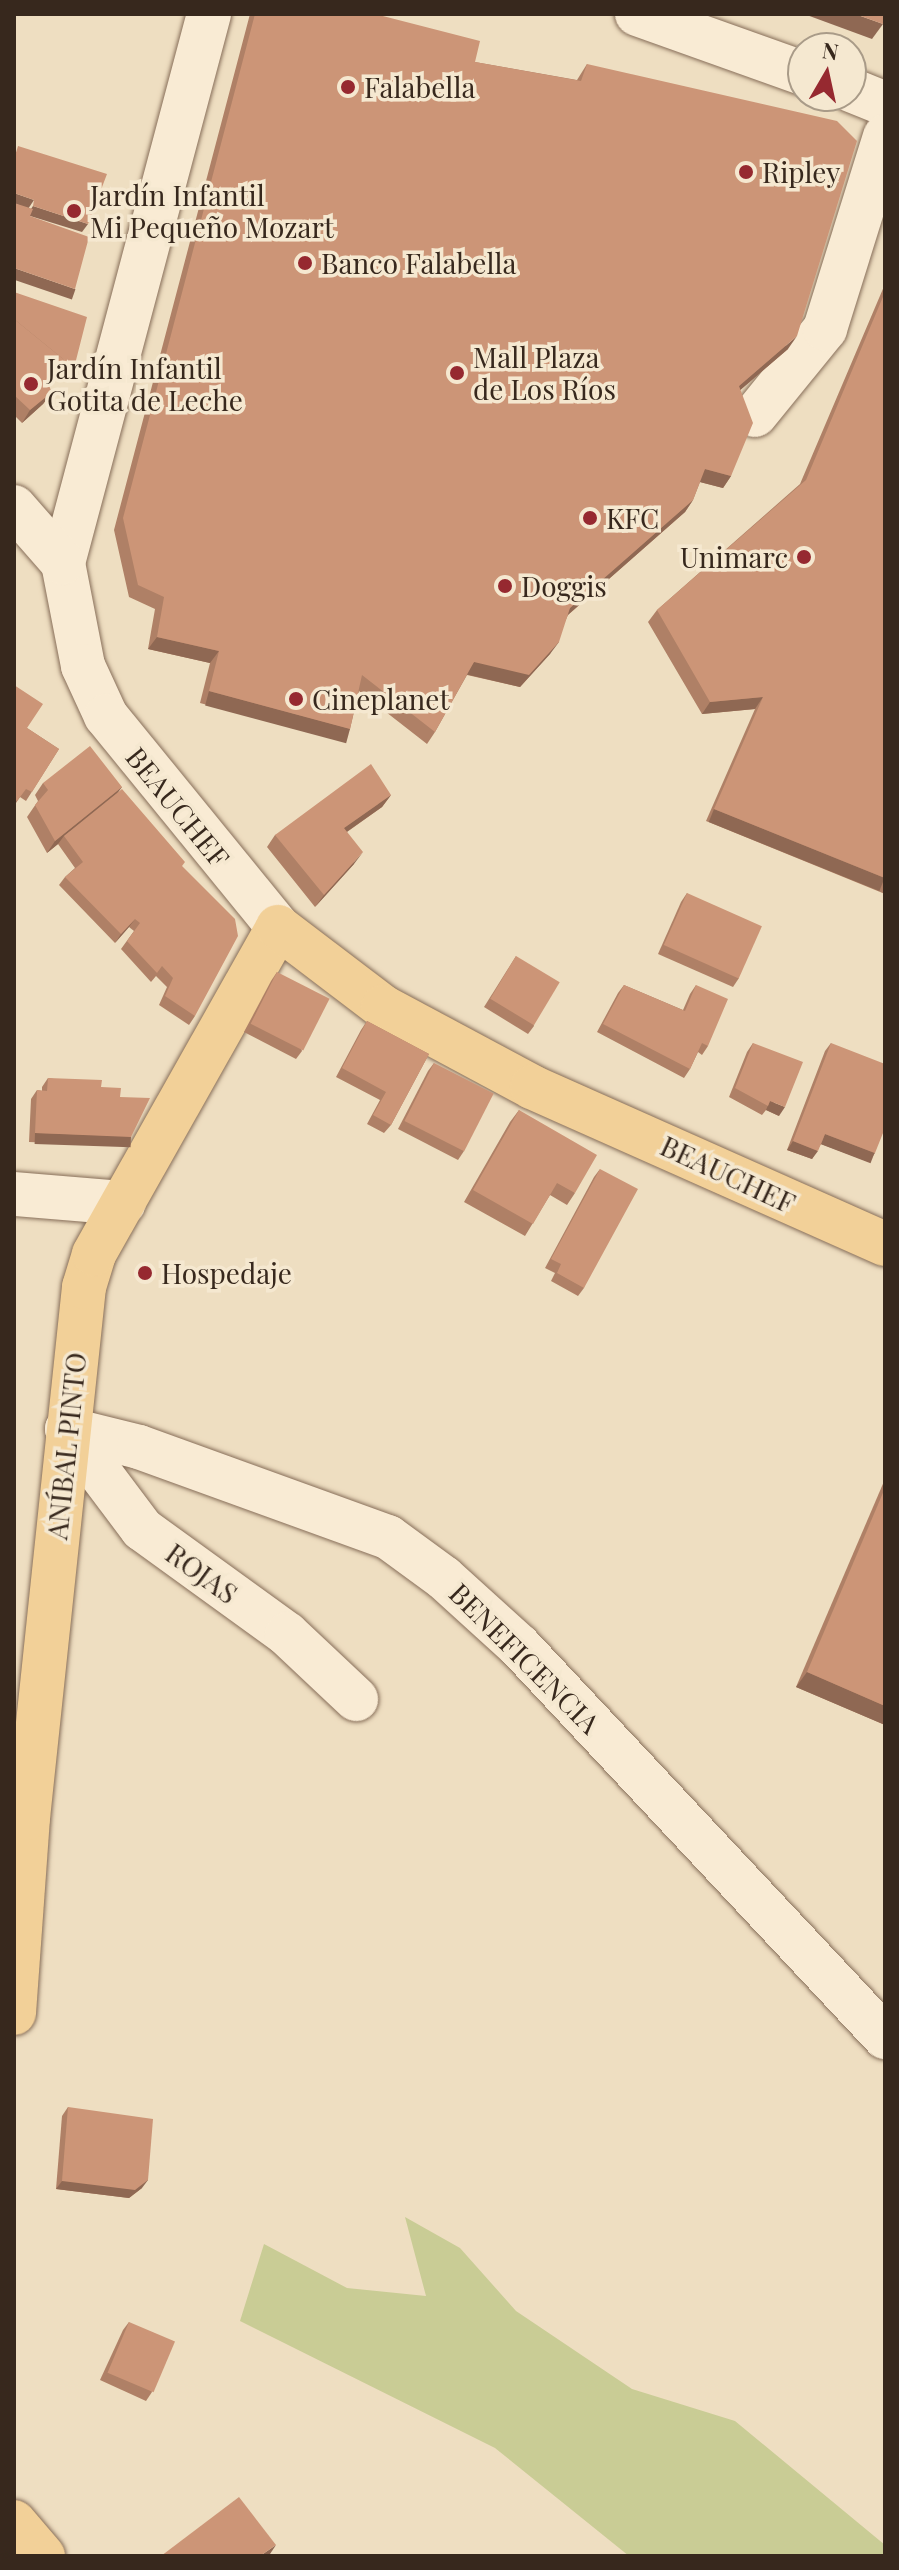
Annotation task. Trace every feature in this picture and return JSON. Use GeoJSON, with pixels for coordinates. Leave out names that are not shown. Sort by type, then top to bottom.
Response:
{"type":"FeatureCollection","features":[{"type":"Feature","properties":{"kind":"main road","name":"ANÍBAL PINTO"},"geometry":{"type":"LineString","coordinates":[[14,2013],[21,1817],[84,1287],[94,1254],[278,927]]}},
{"type":"Feature","properties":{"kind":"main road","name":"BEAUCHEF"},"geometry":{"type":"LineString","coordinates":[[278,927],[383,1007],[532,1087],[885,1244]]}},
{"type":"Feature","properties":{"kind":"main road"},"geometry":{"type":"LineString","coordinates":[[14,2522],[43,2556]]}},
{"type":"Feature","properties":{"kind":"street","name":"BEAUCHEF"},"geometry":{"type":"LineString","coordinates":[[209,14],[63,563],[83,666],[106,716],[278,927]]}},
{"type":"Feature","properties":{"kind":"street"},"geometry":{"type":"LineString","coordinates":[[637,14],[787,67]]}},
{"type":"Feature","properties":{"kind":"street"},"geometry":{"type":"LineString","coordinates":[[755,415],[825,329],[885,136]]}},
{"type":"Feature","properties":{"kind":"street"},"geometry":{"type":"LineString","coordinates":[[14,507],[63,563]]}},
{"type":"Feature","properties":{"kind":"street"},"geometry":{"type":"LineString","coordinates":[[14,1194],[124,1203]]}},
{"type":"Feature","properties":{"kind":"street","name":"ROJAS"},"geometry":{"type":"LineString","coordinates":[[67,1429],[142,1529],[287,1634],[356,1699]]}},
{"type":"Feature","properties":{"kind":"street","name":"BENEFICENCIA"},"geometry":{"type":"LineString","coordinates":[[67,1429],[139,1447],[388,1537],[444,1578],[519,1646],[885,2037]]}},
{"type":"Feature","properties":{"kind":"green space"},"geometry":{"type":"Polygon","coordinates":[[[405,2217],[460,2248],[516,2311],[632,2389],[735,2421],[885,2545],[885,2556],[629,2556],[495,2448],[240,2321],[264,2244],[347,2288],[426,2296],[405,2217]]]}},
{"type":"Feature","properties":{"kind":"building","name":"Mall Plaza de Los Ríos"},"geometry":{"type":"Polygon","coordinates":[[[255,14],[375,14],[480,41],[475,62],[581,81],[587,64],[837,121],[857,141],[797,336],[739,386],[753,423],[731,476],[705,469],[693,500],[570,608],[559,642],[529,675],[474,662],[435,732],[362,675],[350,729],[209,691],[219,651],[157,637],[164,597],[138,585],[123,518],[255,14]]]}},
{"type":"Feature","properties":{"kind":"building"},"geometry":{"type":"Polygon","coordinates":[[[855,14],[885,14],[885,19],[883,24],[855,14]]]}},
{"type":"Feature","properties":{"kind":"building"},"geometry":{"type":"Polygon","coordinates":[[[18,146],[107,174],[88,224],[33,206],[34,200],[14,193],[14,159],[18,146]]]}},
{"type":"Feature","properties":{"kind":"building"},"geometry":{"type":"Polygon","coordinates":[[[14,203],[33,209],[30,216],[89,237],[75,289],[14,268],[14,203]]]}},
{"type":"Feature","properties":{"kind":"building"},"geometry":{"type":"Polygon","coordinates":[[[14,292],[87,317],[73,372],[66,367],[68,363],[14,319],[14,292]]]}},
{"type":"Feature","properties":{"kind":"building","name":"Unimarc"},"geometry":{"type":"Polygon","coordinates":[[[885,292],[885,878],[714,809],[763,697],[710,702],[657,610],[806,480],[885,292]]]}},
{"type":"Feature","properties":{"kind":"building","name":"Jardín Infantil Gotita de Leche"},"geometry":{"type":"Polygon","coordinates":[[[14,319],[68,363],[46,381],[52,392],[30,410],[14,395],[14,319]]]}},
{"type":"Feature","properties":{"kind":"building"},"geometry":{"type":"Polygon","coordinates":[[[14,685],[43,704],[27,728],[59,749],[32,792],[26,789],[17,801],[14,799],[14,685]]]}},
{"type":"Feature","properties":{"kind":"building"},"geometry":{"type":"Polygon","coordinates":[[[90,746],[122,787],[55,841],[35,805],[48,790],[43,783],[90,746]]]}},
{"type":"Feature","properties":{"kind":"building"},"geometry":{"type":"Polygon","coordinates":[[[371,764],[391,795],[344,828],[363,852],[324,895],[275,835],[371,764]]]}},
{"type":"Feature","properties":{"kind":"building"},"geometry":{"type":"Polygon","coordinates":[[[122,789],[185,862],[182,866],[235,919],[238,936],[195,1016],[165,996],[173,978],[162,966],[157,973],[127,941],[140,923],[135,919],[121,934],[65,877],[83,862],[64,836],[122,789]]]}},
{"type":"Feature","properties":{"kind":"building"},"geometry":{"type":"Polygon","coordinates":[[[687,893],[762,926],[739,978],[664,945],[687,893]]]}},
{"type":"Feature","properties":{"kind":"building"},"geometry":{"type":"Polygon","coordinates":[[[516,956],[560,982],[534,1025],[490,999],[516,956]]]}},
{"type":"Feature","properties":{"kind":"building"},"geometry":{"type":"Polygon","coordinates":[[[277,972],[330,999],[303,1050],[251,1024],[277,972]]]}},
{"type":"Feature","properties":{"kind":"building"},"geometry":{"type":"Polygon","coordinates":[[[624,985],[685,1011],[696,985],[728,999],[708,1046],[702,1043],[690,1069],[603,1024],[624,985]]]}},
{"type":"Feature","properties":{"kind":"building"},"geometry":{"type":"Polygon","coordinates":[[[367,1021],[429,1054],[391,1125],[373,1115],[386,1092],[342,1068],[367,1021]]]}},
{"type":"Feature","properties":{"kind":"building"},"geometry":{"type":"Polygon","coordinates":[[[753,1043],[803,1062],[785,1107],[770,1101],[768,1106],[735,1088],[753,1043]]]}},
{"type":"Feature","properties":{"kind":"building"},"geometry":{"type":"Polygon","coordinates":[[[831,1043],[885,1064],[885,1128],[875,1153],[825,1134],[818,1151],[793,1141],[831,1043]]]}},
{"type":"Feature","properties":{"kind":"building"},"geometry":{"type":"Polygon","coordinates":[[[434,1063],[494,1093],[464,1151],[404,1121],[434,1063]]]}},
{"type":"Feature","properties":{"kind":"building"},"geometry":{"type":"Polygon","coordinates":[[[48,1078],[102,1080],[101,1087],[121,1088],[120,1097],[150,1098],[131,1137],[35,1133],[37,1090],[47,1091],[48,1078]]]}},
{"type":"Feature","properties":{"kind":"building"},"geometry":{"type":"Polygon","coordinates":[[[519,1110],[597,1155],[575,1193],[557,1183],[533,1224],[473,1190],[519,1110]]]}},
{"type":"Feature","properties":{"kind":"building"},"geometry":{"type":"Polygon","coordinates":[[[600,1169],[638,1189],[584,1288],[557,1273],[561,1264],[551,1259],[600,1169]]]}},
{"type":"Feature","properties":{"kind":"building"},"geometry":{"type":"Polygon","coordinates":[[[885,1488],[885,1706],[807,1672],[885,1488]]]}},
{"type":"Feature","properties":{"kind":"building"},"geometry":{"type":"Polygon","coordinates":[[[68,2107],[153,2119],[148,2180],[135,2190],[62,2181],[68,2107]]]}},
{"type":"Feature","properties":{"kind":"building"},"geometry":{"type":"Polygon","coordinates":[[[129,2322],[175,2342],[154,2392],[108,2373],[129,2322]]]}},
{"type":"Feature","properties":{"kind":"building"},"geometry":{"type":"Polygon","coordinates":[[[239,2497],[276,2545],[260,2556],[161,2556],[239,2497]]]}},
{"type":"Feature","properties":{"kind":"place","name":"Falabella"},"geometry":{"type":"Point","coordinates":[348,87]}},
{"type":"Feature","properties":{"kind":"place","name":"Ripley"},"geometry":{"type":"Point","coordinates":[746,172]}},
{"type":"Feature","properties":{"kind":"place","name":"Jardín Infantil Mi Pequeño Mozart"},"geometry":{"type":"Point","coordinates":[74,211]}},
{"type":"Feature","properties":{"kind":"place","name":"Banco Falabella"},"geometry":{"type":"Point","coordinates":[305,263]}},
{"type":"Feature","properties":{"kind":"place","name":"Mall Plaza de Los Ríos"},"geometry":{"type":"Point","coordinates":[457,373]}},
{"type":"Feature","properties":{"kind":"place","name":"Jardín Infantil Gotita de Leche"},"geometry":{"type":"Point","coordinates":[31,384]}},
{"type":"Feature","properties":{"kind":"place","name":"KFC"},"geometry":{"type":"Point","coordinates":[590,518]}},
{"type":"Feature","properties":{"kind":"place","name":"Unimarc"},"geometry":{"type":"Point","coordinates":[804,557]}},
{"type":"Feature","properties":{"kind":"place","name":"Doggis"},"geometry":{"type":"Point","coordinates":[505,586]}},
{"type":"Feature","properties":{"kind":"place","name":"Cineplanet"},"geometry":{"type":"Point","coordinates":[296,699]}},
{"type":"Feature","properties":{"kind":"place","name":"Hospedaje"},"geometry":{"type":"Point","coordinates":[145,1273]}}]}
